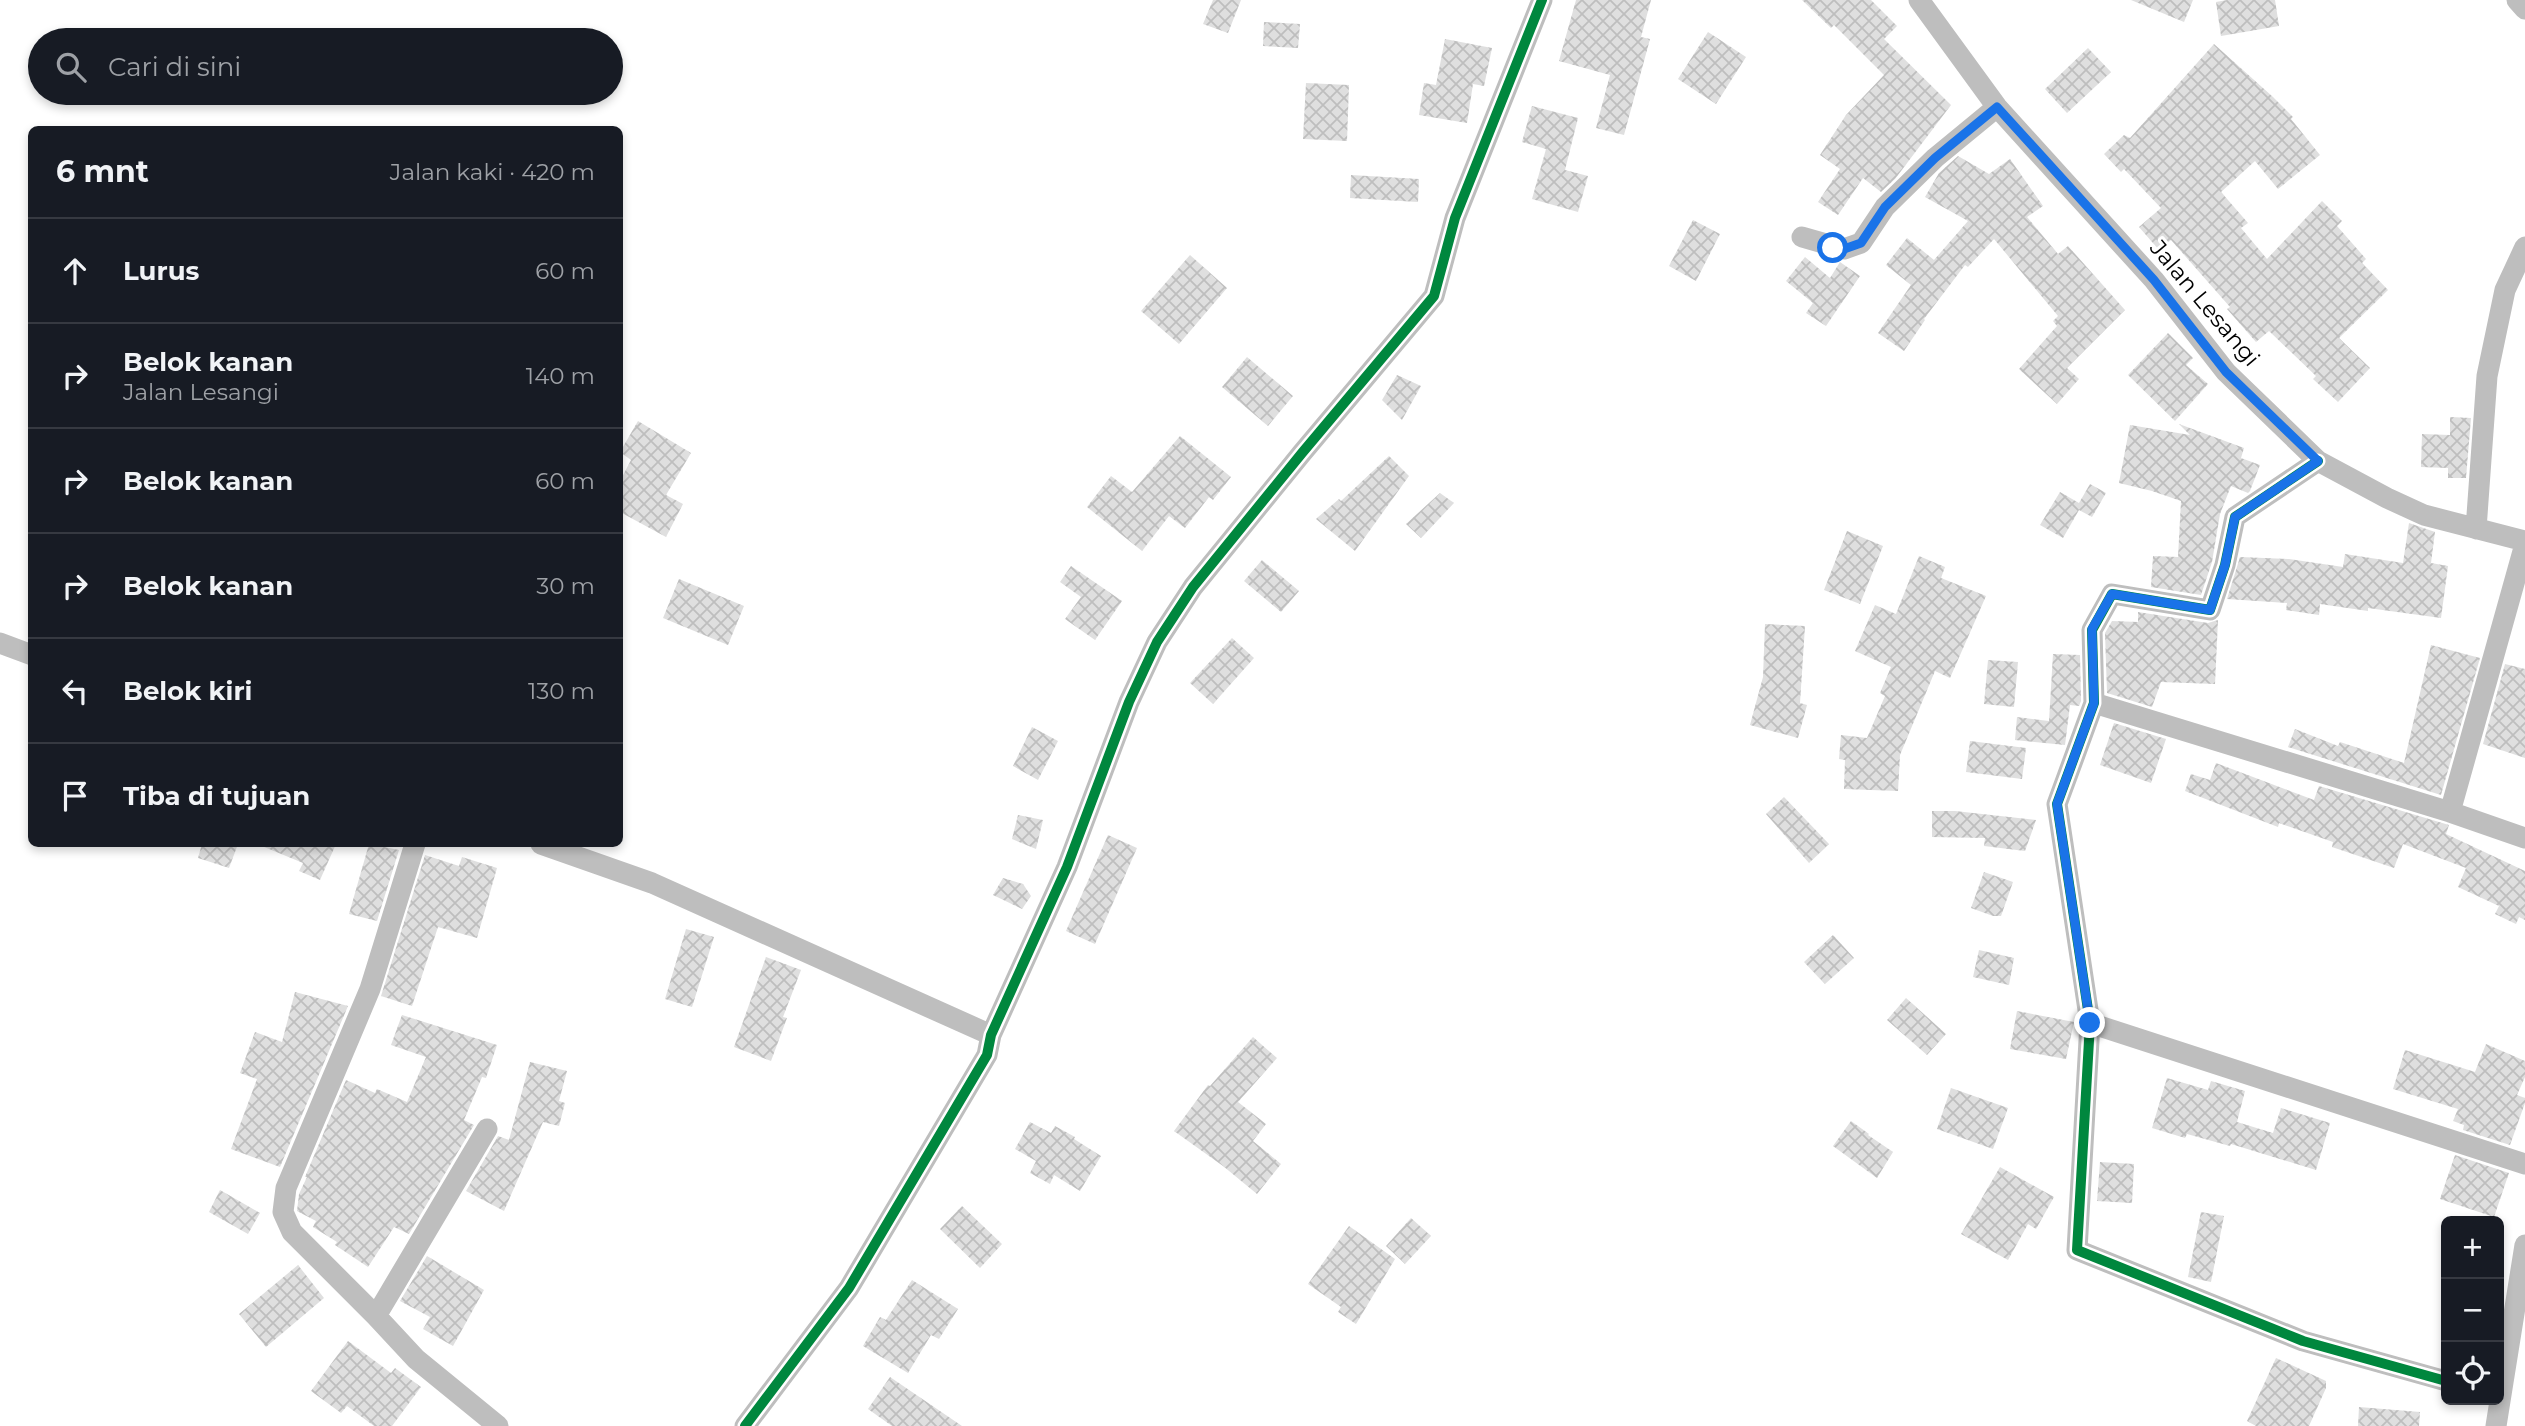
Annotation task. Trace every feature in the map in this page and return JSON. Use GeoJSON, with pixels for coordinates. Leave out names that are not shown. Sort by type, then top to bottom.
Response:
{"type":"FeatureCollection","features":[{"type":"Feature","properties":{"kind":"street"},"geometry":{"type":"LineString","coordinates":[[745,1426],[849,1288],[987,1055],[991,1035],[1067,867],[1129,702],[1157,642],[1193,587],[1434,296],[1455,218],[1542,0]]}},
{"type":"Feature","properties":{"kind":"street","name":"Jalan Lesangi"},"geometry":{"type":"LineString","coordinates":[[1919,0],[1997,107],[2154,280],[2226,372],[2318,461],[2424,515],[2525,542]]}},
{"type":"Feature","properties":{"kind":"street"},"geometry":{"type":"LineString","coordinates":[[2517,0],[2525,9]]}},
{"type":"Feature","properties":{"kind":"street"},"geometry":{"type":"LineString","coordinates":[[1802,237],[1844,249],[1861,243],[1885,207],[1935,158],[1997,107]]}},
{"type":"Feature","properties":{"kind":"street"},"geometry":{"type":"LineString","coordinates":[[2476,528],[2487,376],[2505,290],[2525,247]]}},
{"type":"Feature","properties":{"kind":"street"},"geometry":{"type":"LineString","coordinates":[[2318,461],[2235,517],[2225,565],[2210,610],[2112,594],[2092,629],[2094,703],[2057,804],[2090,1023],[2077,1250],[2302,1342],[2441,1380]]}},
{"type":"Feature","properties":{"kind":"street"},"geometry":{"type":"LineString","coordinates":[[2450,812],[2525,542]]}},
{"type":"Feature","properties":{"kind":"street"},"geometry":{"type":"LineString","coordinates":[[0,643],[28,654]]}},
{"type":"Feature","properties":{"kind":"street"},"geometry":{"type":"LineString","coordinates":[[2094,703],[2450,812],[2525,838]]}},
{"type":"Feature","properties":{"kind":"street"},"geometry":{"type":"LineString","coordinates":[[414,847],[370,989],[286,1188],[283,1213],[292,1232],[416,1359],[498,1426]]}},
{"type":"Feature","properties":{"kind":"street"},"geometry":{"type":"LineString","coordinates":[[550,847],[652,883],[991,1035]]}},
{"type":"Feature","properties":{"kind":"street"},"geometry":{"type":"LineString","coordinates":[[2090,1023],[2525,1164]]}},
{"type":"Feature","properties":{"kind":"street"},"geometry":{"type":"LineString","coordinates":[[376,1316],[487,1129]]}},
{"type":"Feature","properties":{"kind":"street"},"geometry":{"type":"LineString","coordinates":[[2504,1372],[2525,1245]]}},
{"type":"Feature","properties":{"kind":"street"},"geometry":{"type":"LineString","coordinates":[[2496,1426],[2499,1405]]}},
{"type":"Feature","properties":{"kind":"building"},"geometry":{"type":"Polygon","coordinates":[[[1213,0],[1241,0],[1228,33],[1203,24],[1213,0]]]}},
{"type":"Feature","properties":{"kind":"building"},"geometry":{"type":"Polygon","coordinates":[[[1576,0],[1651,0],[1641,37],[1650,39],[1624,135],[1596,128],[1610,75],[1559,61],[1576,0]]]}},
{"type":"Feature","properties":{"kind":"building"},"geometry":{"type":"Polygon","coordinates":[[[1802,0],[1871,0],[1897,26],[1884,39],[1951,105],[1895,179],[1881,192],[1863,178],[1838,215],[1818,202],[1840,169],[1820,155],[1846,115],[1884,75],[1834,25],[1831,28],[1802,0]]]}},
{"type":"Feature","properties":{"kind":"building"},"geometry":{"type":"Polygon","coordinates":[[[2131,0],[2193,0],[2184,22],[2131,0]]]}},
{"type":"Feature","properties":{"kind":"building"},"geometry":{"type":"Polygon","coordinates":[[[2275,0],[2279,26],[2221,36],[2216,2],[2275,0]]]}},
{"type":"Feature","properties":{"kind":"building"},"geometry":{"type":"Polygon","coordinates":[[[1264,22],[1300,24],[1298,48],[1263,46],[1264,22]]]}},
{"type":"Feature","properties":{"kind":"building"},"geometry":{"type":"Polygon","coordinates":[[[1708,32],[1746,57],[1716,104],[1678,79],[1708,32]]]}},
{"type":"Feature","properties":{"kind":"building"},"geometry":{"type":"Polygon","coordinates":[[[1445,39],[1492,48],[1484,86],[1473,84],[1467,123],[1419,115],[1424,83],[1436,85],[1445,39]]]}},
{"type":"Feature","properties":{"kind":"building"},"geometry":{"type":"Polygon","coordinates":[[[2214,44],[2293,117],[2291,119],[2320,155],[2278,189],[2255,161],[2221,192],[2248,223],[2241,228],[2267,259],[2322,201],[2342,221],[2337,226],[2366,259],[2362,263],[2388,290],[2339,338],[2370,368],[2338,402],[2313,379],[2316,376],[2269,331],[2256,342],[2227,309],[2230,307],[2171,240],[2159,250],[2139,227],[2161,208],[2124,169],[2121,172],[2104,154],[2124,135],[2130,138],[2214,44]]]}},
{"type":"Feature","properties":{"kind":"building"},"geometry":{"type":"Polygon","coordinates":[[[2088,48],[2111,72],[2067,113],[2045,89],[2088,48]]]}},
{"type":"Feature","properties":{"kind":"building"},"geometry":{"type":"Polygon","coordinates":[[[1306,83],[1349,85],[1347,141],[1303,139],[1306,83]]]}},
{"type":"Feature","properties":{"kind":"building"},"geometry":{"type":"Polygon","coordinates":[[[1532,106],[1578,118],[1565,170],[1588,176],[1578,212],[1532,199],[1546,149],[1522,142],[1532,106]]]}},
{"type":"Feature","properties":{"kind":"building"},"geometry":{"type":"Polygon","coordinates":[[[1958,156],[1989,174],[2010,159],[2043,206],[2027,217],[2058,254],[2068,246],[2125,310],[2067,368],[2079,379],[2057,404],[2019,369],[2057,326],[2053,321],[2058,316],[1994,239],[1968,267],[1965,265],[1924,319],[1904,351],[1878,333],[1911,285],[1886,265],[1907,238],[1934,260],[1968,221],[1925,197],[1939,173],[1958,156]]]}},
{"type":"Feature","properties":{"kind":"building"},"geometry":{"type":"Polygon","coordinates":[[[1351,175],[1419,179],[1418,202],[1350,198],[1351,175]]]}},
{"type":"Feature","properties":{"kind":"building"},"geometry":{"type":"Polygon","coordinates":[[[1693,220],[1720,234],[1696,281],[1669,266],[1693,220]]]}},
{"type":"Feature","properties":{"kind":"building"},"geometry":{"type":"Polygon","coordinates":[[[1190,255],[1227,288],[1179,344],[1141,311],[1190,255]]]}},
{"type":"Feature","properties":{"kind":"building"},"geometry":{"type":"Polygon","coordinates":[[[1805,257],[1830,278],[1840,262],[1860,276],[1826,326],[1806,313],[1813,303],[1786,281],[1805,257]]]}},
{"type":"Feature","properties":{"kind":"building"},"geometry":{"type":"Polygon","coordinates":[[[2168,333],[2193,358],[2186,365],[2208,384],[2175,421],[2128,375],[2168,333]]]}},
{"type":"Feature","properties":{"kind":"building"},"geometry":{"type":"Polygon","coordinates":[[[1247,357],[1293,396],[1268,426],[1222,387],[1247,357]]]}},
{"type":"Feature","properties":{"kind":"building"},"geometry":{"type":"Polygon","coordinates":[[[1397,375],[1421,386],[1402,420],[1382,400],[1397,375]]]}},
{"type":"Feature","properties":{"kind":"building"},"geometry":{"type":"Polygon","coordinates":[[[2450,417],[2471,418],[2466,478],[2448,478],[2448,468],[2421,467],[2422,434],[2450,435],[2450,417]]]}},
{"type":"Feature","properties":{"kind":"building"},"geometry":{"type":"Polygon","coordinates":[[[638,421],[691,453],[666,495],[683,504],[666,537],[623,514],[623,475],[631,460],[623,454],[623,447],[638,421]]]}},
{"type":"Feature","properties":{"kind":"building"},"geometry":{"type":"Polygon","coordinates":[[[2179,424],[2244,448],[2241,458],[2260,465],[2248,493],[2231,486],[2220,514],[2212,562],[2201,595],[2151,587],[2153,556],[2178,557],[2181,501],[2119,483],[2130,425],[2190,435],[2179,424]]]}},
{"type":"Feature","properties":{"kind":"building"},"geometry":{"type":"Polygon","coordinates":[[[1180,436],[1231,477],[1213,500],[1209,497],[1185,528],[1169,516],[1142,551],[1087,507],[1111,476],[1132,492],[1180,436]]]}},
{"type":"Feature","properties":{"kind":"building"},"geometry":{"type":"Polygon","coordinates":[[[1389,456],[1409,476],[1355,551],[1316,519],[1339,499],[1341,501],[1389,456]]]}},
{"type":"Feature","properties":{"kind":"building"},"geometry":{"type":"Polygon","coordinates":[[[2090,484],[2106,493],[2092,517],[2079,510],[2063,538],[2040,525],[2060,492],[2079,503],[2090,484]]]}},
{"type":"Feature","properties":{"kind":"building"},"geometry":{"type":"Polygon","coordinates":[[[1440,493],[1454,503],[1421,538],[1406,524],[1440,493]]]}},
{"type":"Feature","properties":{"kind":"building"},"geometry":{"type":"Polygon","coordinates":[[[2409,523],[2435,532],[2431,563],[2448,566],[2441,618],[2320,604],[2319,615],[2286,610],[2287,603],[2227,599],[2240,557],[2289,559],[2343,567],[2345,554],[2403,563],[2409,523]]]}},
{"type":"Feature","properties":{"kind":"building"},"geometry":{"type":"Polygon","coordinates":[[[1847,531],[1883,546],[1860,604],[1824,590],[1847,531]]]}},
{"type":"Feature","properties":{"kind":"building"},"geometry":{"type":"Polygon","coordinates":[[[1919,556],[1945,567],[1941,578],[1986,596],[1950,678],[1935,671],[1900,755],[1898,791],[1844,789],[1845,760],[1839,759],[1841,735],[1867,738],[1885,696],[1880,693],[1891,667],[1855,651],[1875,605],[1896,614],[1919,556]]]}},
{"type":"Feature","properties":{"kind":"building"},"geometry":{"type":"Polygon","coordinates":[[[1262,560],[1299,591],[1281,612],[1244,581],[1262,560]]]}},
{"type":"Feature","properties":{"kind":"building"},"geometry":{"type":"Polygon","coordinates":[[[1071,566],[1122,601],[1095,640],[1065,619],[1081,597],[1060,582],[1071,566]]]}},
{"type":"Feature","properties":{"kind":"building"},"geometry":{"type":"Polygon","coordinates":[[[679,579],[744,606],[728,645],[663,618],[679,579]]]}},
{"type":"Feature","properties":{"kind":"building"},"geometry":{"type":"Polygon","coordinates":[[[2138,612],[2208,623],[2218,620],[2215,684],[2161,682],[2152,707],[2107,693],[2105,633],[2112,621],[2138,622],[2138,612]]]}},
{"type":"Feature","properties":{"kind":"building"},"geometry":{"type":"Polygon","coordinates":[[[1765,624],[1805,626],[1800,703],[1807,705],[1798,738],[1750,725],[1763,677],[1765,624]]]}},
{"type":"Feature","properties":{"kind":"building"},"geometry":{"type":"Polygon","coordinates":[[[1232,638],[1254,658],[1213,704],[1190,683],[1232,638]]]}},
{"type":"Feature","properties":{"kind":"building"},"geometry":{"type":"Polygon","coordinates":[[[2431,645],[2480,658],[2441,795],[2288,747],[2295,729],[2338,746],[2340,742],[2404,763],[2431,645]]]}},
{"type":"Feature","properties":{"kind":"building"},"geometry":{"type":"Polygon","coordinates":[[[2053,654],[2080,655],[2081,701],[2079,706],[2070,705],[2065,745],[2015,740],[2017,717],[2049,721],[2053,654]]]}},
{"type":"Feature","properties":{"kind":"building"},"geometry":{"type":"Polygon","coordinates":[[[1988,660],[2018,662],[2014,707],[1984,704],[1988,660]]]}},
{"type":"Feature","properties":{"kind":"building"},"geometry":{"type":"Polygon","coordinates":[[[2505,664],[2525,669],[2525,758],[2483,744],[2505,664]]]}},
{"type":"Feature","properties":{"kind":"building"},"geometry":{"type":"Polygon","coordinates":[[[2114,723],[2166,739],[2151,783],[2100,765],[2114,723]]]}},
{"type":"Feature","properties":{"kind":"building"},"geometry":{"type":"Polygon","coordinates":[[[1032,727],[1058,741],[1038,780],[1013,766],[1032,727]]]}},
{"type":"Feature","properties":{"kind":"building"},"geometry":{"type":"Polygon","coordinates":[[[1970,741],[2026,748],[2022,779],[1966,772],[1970,741]]]}},
{"type":"Feature","properties":{"kind":"building"},"geometry":{"type":"Polygon","coordinates":[[[2216,763],[2314,800],[2319,786],[2449,825],[2446,834],[2525,871],[2525,920],[2519,917],[2516,924],[2495,914],[2499,906],[2458,887],[2466,868],[2403,844],[2394,868],[2332,847],[2333,842],[2279,823],[2278,827],[2185,791],[2191,774],[2210,780],[2216,763]]]}},
{"type":"Feature","properties":{"kind":"building"},"geometry":{"type":"Polygon","coordinates":[[[1784,797],[1829,844],[1809,863],[1766,814],[1784,797]]]}},
{"type":"Feature","properties":{"kind":"building"},"geometry":{"type":"Polygon","coordinates":[[[1932,811],[2036,820],[2025,851],[1984,846],[1985,838],[1932,837],[1932,811]]]}},
{"type":"Feature","properties":{"kind":"building"},"geometry":{"type":"Polygon","coordinates":[[[1018,815],[1043,820],[1036,849],[1012,839],[1018,815]]]}},
{"type":"Feature","properties":{"kind":"building"},"geometry":{"type":"Polygon","coordinates":[[[1108,835],[1137,848],[1095,944],[1066,931],[1108,835]]]}},
{"type":"Feature","properties":{"kind":"building"},"geometry":{"type":"Polygon","coordinates":[[[201,847],[237,847],[229,868],[198,858],[201,847]]]}},
{"type":"Feature","properties":{"kind":"building"},"geometry":{"type":"Polygon","coordinates":[[[264,847],[335,847],[320,880],[299,871],[303,863],[264,847]]]}},
{"type":"Feature","properties":{"kind":"building"},"geometry":{"type":"Polygon","coordinates":[[[368,847],[399,850],[377,921],[349,914],[368,847]]]}},
{"type":"Feature","properties":{"kind":"building"},"geometry":{"type":"Polygon","coordinates":[[[425,855],[459,866],[462,857],[497,868],[477,938],[438,927],[412,1006],[381,996],[425,855]]]}},
{"type":"Feature","properties":{"kind":"building"},"geometry":{"type":"Polygon","coordinates":[[[1984,872],[2013,882],[2001,916],[1971,908],[1984,872]]]}},
{"type":"Feature","properties":{"kind":"building"},"geometry":{"type":"Polygon","coordinates":[[[1003,878],[1023,884],[1031,896],[1022,909],[993,895],[1003,878]]]}},
{"type":"Feature","properties":{"kind":"building"},"geometry":{"type":"Polygon","coordinates":[[[686,929],[714,937],[692,1007],[665,999],[686,929]]]}},
{"type":"Feature","properties":{"kind":"building"},"geometry":{"type":"Polygon","coordinates":[[[1833,935],[1854,958],[1825,984],[1804,962],[1833,935]]]}},
{"type":"Feature","properties":{"kind":"building"},"geometry":{"type":"Polygon","coordinates":[[[1979,950],[2014,958],[2009,985],[1973,977],[1979,950]]]}},
{"type":"Feature","properties":{"kind":"building"},"geometry":{"type":"Polygon","coordinates":[[[766,957],[801,970],[783,1017],[787,1018],[771,1061],[734,1047],[766,957]]]}},
{"type":"Feature","properties":{"kind":"building"},"geometry":{"type":"Polygon","coordinates":[[[295,992],[348,1006],[280,1167],[231,1149],[257,1079],[240,1073],[255,1032],[282,1042],[295,992]]]}},
{"type":"Feature","properties":{"kind":"building"},"geometry":{"type":"Polygon","coordinates":[[[1906,998],[1946,1034],[1927,1055],[1887,1020],[1906,998]]]}},
{"type":"Feature","properties":{"kind":"building"},"geometry":{"type":"Polygon","coordinates":[[[2017,1011],[2074,1022],[2066,1059],[2010,1049],[2017,1011]]]}},
{"type":"Feature","properties":{"kind":"building"},"geometry":{"type":"Polygon","coordinates":[[[402,1015],[497,1045],[486,1078],[482,1077],[464,1120],[474,1125],[409,1234],[394,1227],[368,1267],[313,1227],[316,1221],[297,1211],[299,1194],[346,1080],[375,1093],[377,1089],[407,1102],[426,1057],[391,1045],[402,1015]]]}},
{"type":"Feature","properties":{"kind":"building"},"geometry":{"type":"Polygon","coordinates":[[[1253,1037],[1277,1058],[1238,1102],[1266,1124],[1253,1141],[1281,1164],[1257,1194],[1174,1131],[1208,1085],[1210,1086],[1253,1037]]]}},
{"type":"Feature","properties":{"kind":"building"},"geometry":{"type":"Polygon","coordinates":[[[2486,1044],[2525,1061],[2525,1077],[2517,1095],[2525,1098],[2525,1103],[2510,1145],[2463,1130],[2464,1125],[2453,1121],[2458,1109],[2393,1089],[2405,1050],[2475,1072],[2486,1044]]]}},
{"type":"Feature","properties":{"kind":"building"},"geometry":{"type":"Polygon","coordinates":[[[530,1062],[567,1071],[559,1101],[565,1103],[559,1126],[543,1122],[504,1211],[466,1191],[498,1136],[509,1140],[530,1062]]]}},
{"type":"Feature","properties":{"kind":"building"},"geometry":{"type":"Polygon","coordinates":[[[2167,1078],[2208,1090],[2211,1081],[2245,1091],[2237,1122],[2273,1133],[2281,1108],[2330,1123],[2316,1170],[2231,1144],[2230,1146],[2187,1134],[2185,1138],[2152,1128],[2167,1078]]]}},
{"type":"Feature","properties":{"kind":"building"},"geometry":{"type":"Polygon","coordinates":[[[1951,1088],[2008,1108],[1993,1149],[1937,1129],[1951,1088]]]}},
{"type":"Feature","properties":{"kind":"building"},"geometry":{"type":"Polygon","coordinates":[[[1851,1121],[1893,1152],[1877,1178],[1833,1146],[1851,1121]]]}},
{"type":"Feature","properties":{"kind":"building"},"geometry":{"type":"Polygon","coordinates":[[[1030,1122],[1051,1133],[1055,1126],[1101,1156],[1080,1191],[1054,1175],[1050,1184],[1030,1173],[1036,1161],[1015,1149],[1030,1122]]]}},
{"type":"Feature","properties":{"kind":"building"},"geometry":{"type":"Polygon","coordinates":[[[2455,1155],[2509,1173],[2494,1216],[2440,1199],[2455,1155]]]}},
{"type":"Feature","properties":{"kind":"building"},"geometry":{"type":"Polygon","coordinates":[[[2100,1162],[2134,1164],[2132,1203],[2097,1201],[2100,1162]]]}},
{"type":"Feature","properties":{"kind":"building"},"geometry":{"type":"Polygon","coordinates":[[[2000,1167],[2054,1197],[2036,1229],[2028,1224],[2008,1260],[1961,1234],[2000,1167]]]}},
{"type":"Feature","properties":{"kind":"building"},"geometry":{"type":"Polygon","coordinates":[[[220,1190],[260,1213],[248,1234],[209,1212],[220,1190]]]}},
{"type":"Feature","properties":{"kind":"building"},"geometry":{"type":"Polygon","coordinates":[[[962,1206],[1002,1244],[980,1268],[940,1229],[962,1206]]]}},
{"type":"Feature","properties":{"kind":"building"},"geometry":{"type":"Polygon","coordinates":[[[2201,1212],[2224,1216],[2211,1282],[2188,1277],[2201,1212]]]}},
{"type":"Feature","properties":{"kind":"building"},"geometry":{"type":"Polygon","coordinates":[[[1411,1218],[1431,1236],[1405,1264],[1386,1246],[1411,1218]]]}},
{"type":"Feature","properties":{"kind":"building"},"geometry":{"type":"Polygon","coordinates":[[[1349,1226],[1395,1259],[1356,1324],[1338,1312],[1341,1307],[1308,1284],[1349,1226]]]}},
{"type":"Feature","properties":{"kind":"building"},"geometry":{"type":"Polygon","coordinates":[[[427,1256],[484,1290],[453,1346],[423,1329],[430,1317],[400,1301],[427,1256]]]}},
{"type":"Feature","properties":{"kind":"building"},"geometry":{"type":"Polygon","coordinates":[[[298,1265],[324,1298],[266,1347],[239,1314],[298,1265]]]}},
{"type":"Feature","properties":{"kind":"building"},"geometry":{"type":"Polygon","coordinates":[[[912,1280],[958,1309],[939,1339],[931,1335],[908,1373],[863,1346],[880,1317],[886,1320],[912,1280]]]}},
{"type":"Feature","properties":{"kind":"building"},"geometry":{"type":"Polygon","coordinates":[[[348,1341],[391,1373],[395,1368],[421,1387],[392,1426],[374,1426],[347,1406],[341,1413],[311,1391],[348,1341]]]}},
{"type":"Feature","properties":{"kind":"building"},"geometry":{"type":"Polygon","coordinates":[[[2276,1358],[2326,1381],[2326,1388],[2309,1426],[2256,1426],[2247,1421],[2276,1358]]]}},
{"type":"Feature","properties":{"kind":"building"},"geometry":{"type":"Polygon","coordinates":[[[890,1377],[962,1426],[892,1426],[868,1409],[890,1377]]]}},
{"type":"Feature","properties":{"kind":"building"},"geometry":{"type":"Polygon","coordinates":[[[2359,1407],[2420,1412],[2419,1426],[2358,1426],[2359,1407]]]}},
{"type":"Feature","properties":{"kind":"cycle path"},"geometry":{"type":"LineString","coordinates":[[745,1426],[849,1288],[987,1055],[991,1035],[1067,867],[1129,702],[1157,642],[1193,587],[1434,296],[1455,218],[1542,0]]}},
{"type":"Feature","properties":{"kind":"cycle path"},"geometry":{"type":"LineString","coordinates":[[2318,461],[2235,517],[2225,565],[2210,610],[2112,594],[2092,630],[2094,703],[2057,804],[2090,1023],[2077,1250],[2303,1341],[2441,1380]]}},
{"type":"Feature","properties":{"kind":"route"},"geometry":{"type":"LineString","coordinates":[[1833,248],[1844,249],[1861,243],[1885,207],[1935,158],[1997,107],[2154,280],[2226,372],[2318,461],[2235,517],[2225,565],[2210,610],[2112,594],[2092,629],[2094,703],[2057,804],[2090,1023]]}}]}
